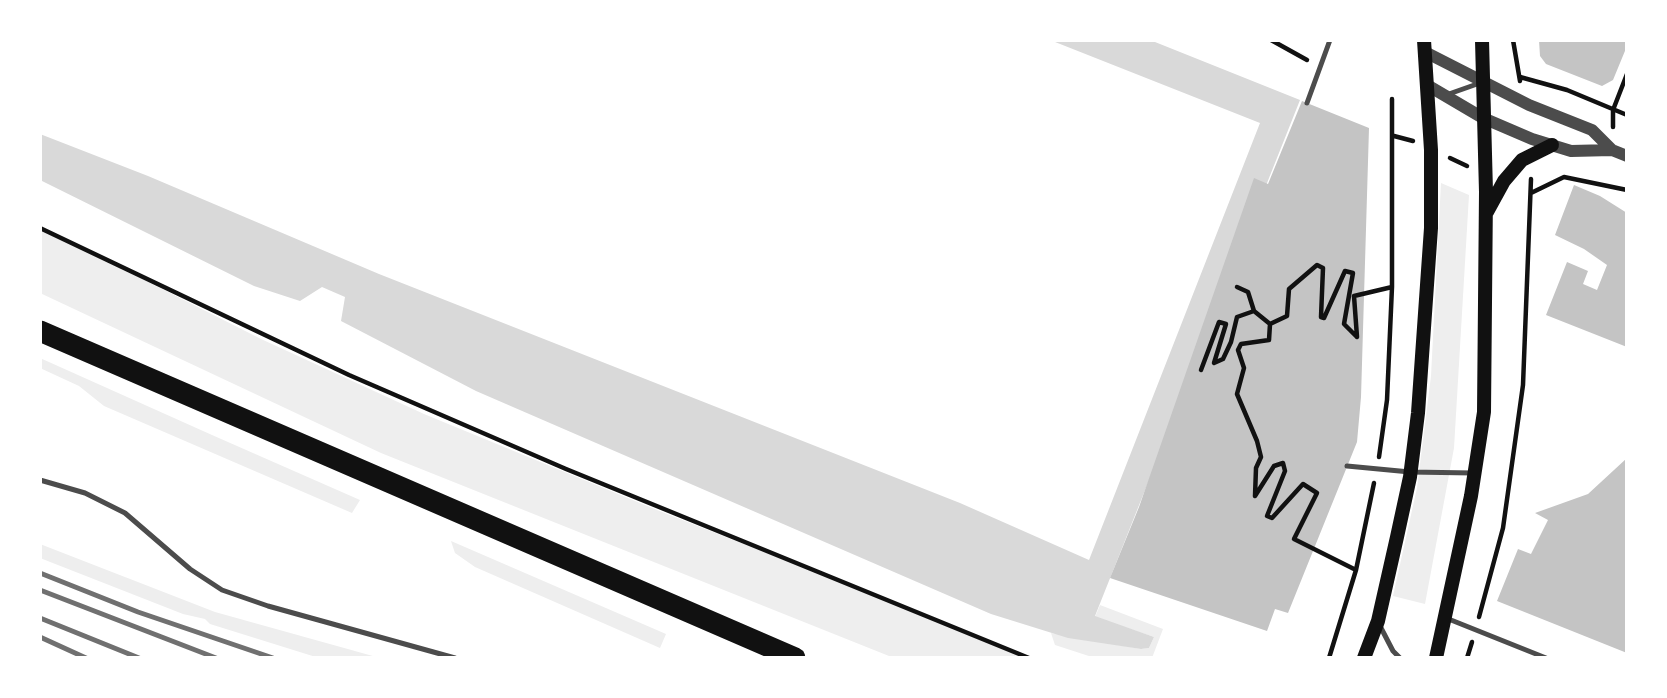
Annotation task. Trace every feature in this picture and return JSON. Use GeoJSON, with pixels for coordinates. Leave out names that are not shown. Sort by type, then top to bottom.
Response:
{"type":"FeatureCollection","features":[{"type":"Feature","properties":{"kind":"highway"},"geometry":{"type":"LineString","coordinates":[[40,331],[795,658]]}},
{"type":"Feature","properties":{"kind":"main road"},"geometry":{"type":"LineString","coordinates":[[1436,658],[1446,618],[1484,412],[1485,174],[1482,40]]}},
{"type":"Feature","properties":{"kind":"main road"},"geometry":{"type":"LineString","coordinates":[[1364,658],[1378,621],[1410,472],[1425,338],[1431,150],[1425,46]]}},
{"type":"Feature","properties":{"kind":"main road"},"geometry":{"type":"LineString","coordinates":[[1485,216],[1504,181],[1522,160],[1552,145]]}},
{"type":"Feature","properties":{"kind":"street"},"geometry":{"type":"LineString","coordinates":[[1425,46],[1483,82],[1529,105],[1592,130],[1612,150]]}},
{"type":"Feature","properties":{"kind":"street"},"geometry":{"type":"LineString","coordinates":[[1427,85],[1483,118],[1552,145],[1572,150],[1612,150],[1627,156]]}},
{"type":"Feature","properties":{"kind":"lane"},"geometry":{"type":"LineString","coordinates":[[1307,103],[1330,40]]}},
{"type":"Feature","properties":{"kind":"lane"},"geometry":{"type":"LineString","coordinates":[[1443,96],[1483,82]]}},
{"type":"Feature","properties":{"kind":"lane"},"geometry":{"type":"LineString","coordinates":[[1347,466],[1410,472],[1474,473]]}},
{"type":"Feature","properties":{"kind":"lane"},"geometry":{"type":"LineString","coordinates":[[40,480],[85,493],[125,513],[190,569],[222,590],[268,606],[456,658]]}},
{"type":"Feature","properties":{"kind":"lane"},"geometry":{"type":"LineString","coordinates":[[1446,618],[1546,658]]}},
{"type":"Feature","properties":{"kind":"lane"},"geometry":{"type":"LineString","coordinates":[[1378,621],[1393,651],[1400,658]]}},
{"type":"Feature","properties":{"kind":"path"},"geometry":{"type":"LineString","coordinates":[[1271,40],[1319,68]]}},
{"type":"Feature","properties":{"kind":"path"},"geometry":{"type":"LineString","coordinates":[[1513,40],[1519,77],[1567,90],[1627,115]]}},
{"type":"Feature","properties":{"kind":"path"},"geometry":{"type":"LineString","coordinates":[[1612,150],[1613,110],[1627,74]]}},
{"type":"Feature","properties":{"kind":"path"},"geometry":{"type":"LineString","coordinates":[[1329,658],[1356,570],[1377,468],[1387,400],[1394,136],[1392,99]]}},
{"type":"Feature","properties":{"kind":"path"},"geometry":{"type":"LineString","coordinates":[[1394,136],[1412,140],[1485,174]]}},
{"type":"Feature","properties":{"kind":"path"},"geometry":{"type":"LineString","coordinates":[[1504,181],[1531,193],[1564,177],[1627,190]]}},
{"type":"Feature","properties":{"kind":"path"},"geometry":{"type":"LineString","coordinates":[[1467,658],[1503,528],[1523,385],[1531,193]]}},
{"type":"Feature","properties":{"kind":"path"},"geometry":{"type":"LineString","coordinates":[[40,228],[374,386],[579,474],[1029,658]]}},
{"type":"Feature","properties":{"kind":"path"},"geometry":{"type":"LineString","coordinates":[[1270,324],[1287,316],[1289,289],[1317,265],[1323,268],[1321,317],[1324,318],[1345,271],[1353,273],[1343,324],[1357,337],[1354,296],[1391,287]]}},
{"type":"Feature","properties":{"kind":"path"},"geometry":{"type":"LineString","coordinates":[[1237,287],[1248,292],[1254,311],[1270,324]]}},
{"type":"Feature","properties":{"kind":"path"},"geometry":{"type":"LineString","coordinates":[[1201,370],[1219,322],[1226,324],[1214,363],[1223,359],[1231,342],[1237,317],[1254,311]]}},
{"type":"Feature","properties":{"kind":"path"},"geometry":{"type":"LineString","coordinates":[[1270,324],[1269,340],[1241,344],[1238,350],[1244,368],[1237,394],[1261,457],[1256,468],[1255,496],[1275,466],[1283,463],[1285,471],[1267,516],[1272,518],[1303,484],[1317,493],[1294,539],[1356,570]]}},
{"type":"Feature","properties":{"kind":"shaded area"},"geometry":{"type":"Polygon","coordinates":[[[1050,40],[1150,40],[1300,100],[1095,616],[1154,637],[1149,648],[1068,638],[991,614],[476,391],[341,321],[345,297],[322,287],[300,301],[254,286],[40,180],[40,134],[148,176],[379,274],[960,503],[1089,560],[1260,123],[1050,40]]]}},
{"type":"Feature","properties":{"kind":"shaded area"},"geometry":{"type":"Polygon","coordinates":[[[1441,183],[1469,195],[1454,448],[1425,604],[1393,596],[1417,488],[1431,376],[1441,183]]]}},
{"type":"Feature","properties":{"kind":"shaded area"},"geometry":{"type":"Polygon","coordinates":[[[40,227],[261,339],[424,414],[657,510],[1034,658],[894,658],[381,453],[40,293],[40,227]]]}},
{"type":"Feature","properties":{"kind":"shaded area"},"geometry":{"type":"Polygon","coordinates":[[[40,358],[360,500],[352,513],[104,406],[79,386],[40,368],[40,358]]]}},
{"type":"Feature","properties":{"kind":"shaded area"},"geometry":{"type":"Polygon","coordinates":[[[451,541],[666,634],[660,648],[475,567],[455,553],[451,541]]]}},
{"type":"Feature","properties":{"kind":"shaded area"},"geometry":{"type":"Polygon","coordinates":[[[40,544],[215,612],[380,658],[319,658],[210,624],[205,619],[183,614],[40,558],[40,544]]]}},
{"type":"Feature","properties":{"kind":"shaded area"},"geometry":{"type":"Polygon","coordinates":[[[1100,605],[1163,629],[1152,658],[1095,658],[1055,645],[1051,633],[1141,649],[1149,648],[1154,637],[1095,617],[1100,605]]]}},
{"type":"Feature","properties":{"kind":"building"},"geometry":{"type":"Polygon","coordinates":[[[1539,40],[1627,40],[1627,46],[1613,80],[1602,86],[1546,64],[1540,56],[1539,40]]]}},
{"type":"Feature","properties":{"kind":"building"},"geometry":{"type":"Polygon","coordinates":[[[1302,101],[1369,128],[1361,397],[1357,442],[1288,613],[1275,609],[1267,631],[1110,578],[1139,507],[1254,178],[1268,184],[1302,101]]]}},
{"type":"Feature","properties":{"kind":"building"},"geometry":{"type":"Polygon","coordinates":[[[1574,185],[1600,196],[1627,213],[1627,347],[1546,315],[1567,262],[1588,271],[1583,284],[1597,290],[1607,265],[1584,249],[1555,235],[1574,185]]]}},
{"type":"Feature","properties":{"kind":"building"},"geometry":{"type":"Polygon","coordinates":[[[1627,458],[1627,653],[1497,601],[1518,549],[1531,554],[1548,520],[1535,513],[1588,494],[1627,458]]]}},
{"type":"Feature","properties":{"kind":"railway"},"geometry":{"type":"LineString","coordinates":[[40,573],[138,612],[273,658]]}},
{"type":"Feature","properties":{"kind":"railway"},"geometry":{"type":"LineString","coordinates":[[40,590],[216,658]]}},
{"type":"Feature","properties":{"kind":"railway"},"geometry":{"type":"LineString","coordinates":[[40,618],[139,658]]}},
{"type":"Feature","properties":{"kind":"railway"},"geometry":{"type":"LineString","coordinates":[[40,637],[86,658]]}}]}
